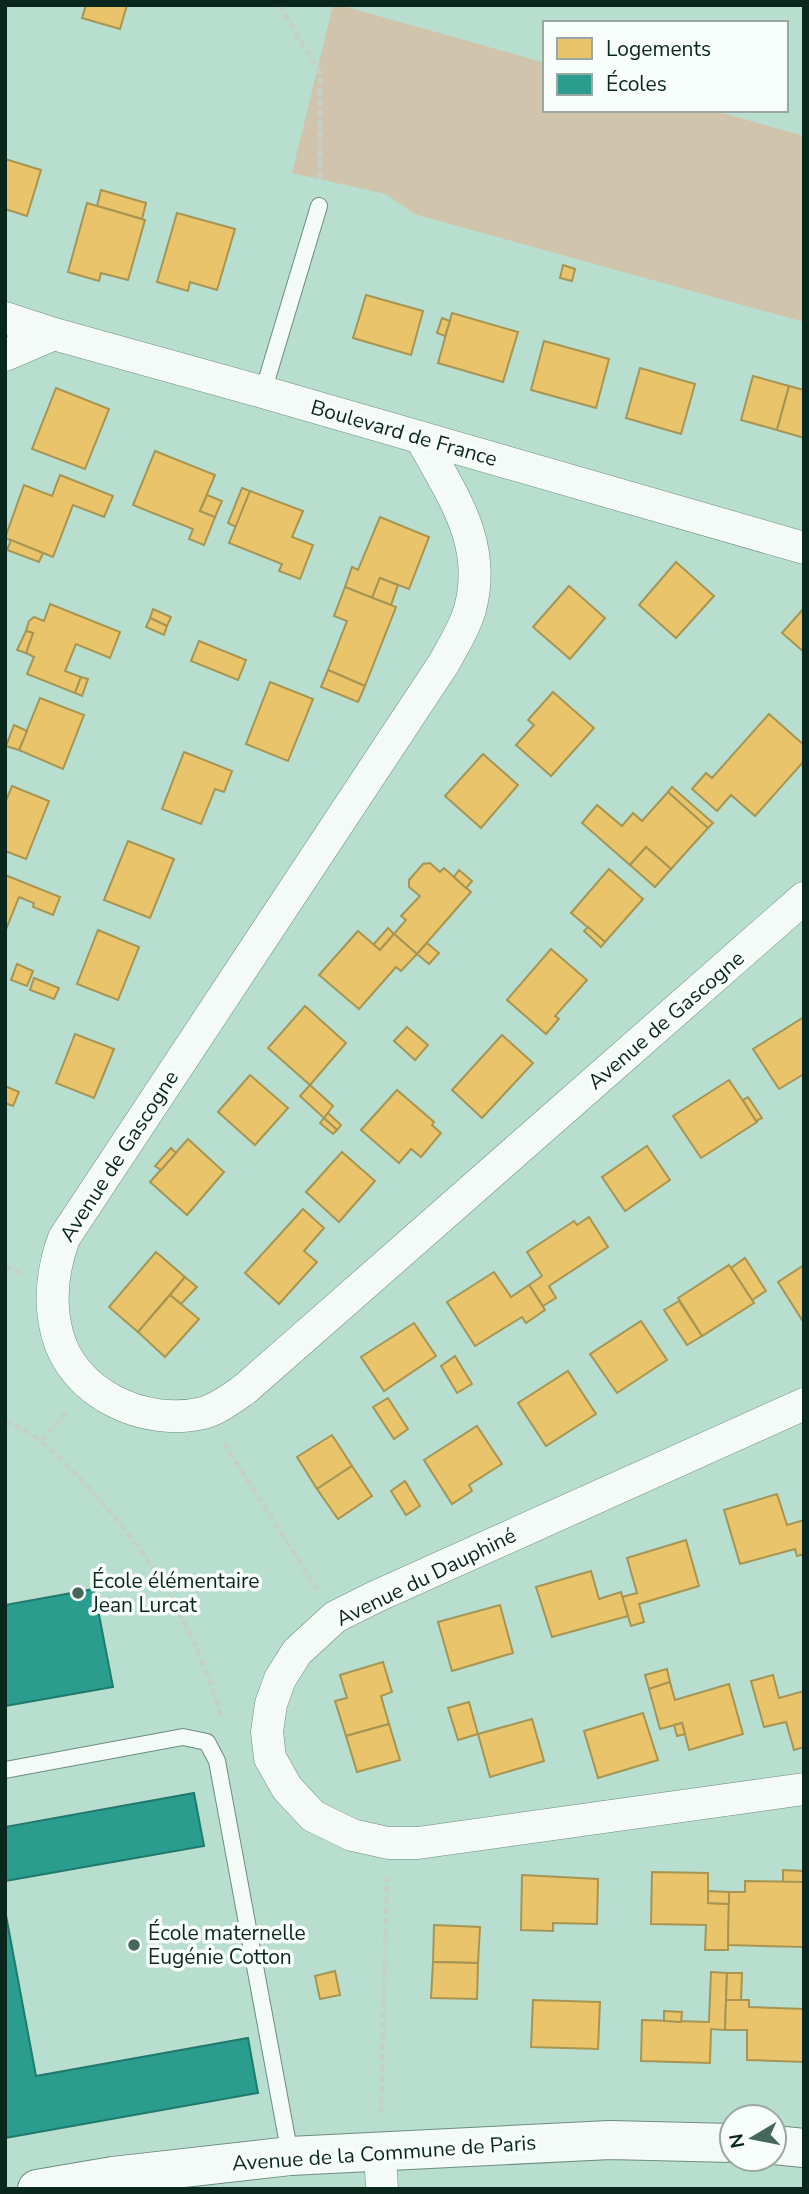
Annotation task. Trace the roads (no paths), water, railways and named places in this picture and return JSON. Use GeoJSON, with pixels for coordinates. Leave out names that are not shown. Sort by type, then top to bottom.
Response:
{"type":"FeatureCollection","features":[{"type":"Feature","properties":{"kind":"street","name":"Boulevard de France"},"geometry":{"type":"LineString","coordinates":[[5,318],[804,548]]}},
{"type":"Feature","properties":{"kind":"street"},"geometry":{"type":"LineString","coordinates":[[5,355],[54,334]]}},
{"type":"Feature","properties":{"kind":"street","name":"Avenue de Gascogne"},"geometry":{"type":"LineString","coordinates":[[421,438],[465,519],[474,553],[475,583],[469,611],[444,663],[64,1238],[56,1258],[53,1312],[57,1335],[64,1352],[89,1384],[109,1399],[133,1410],[157,1415],[205,1412],[225,1403],[245,1389],[804,898]]}},
{"type":"Feature","properties":{"kind":"street","name":"Avenue du Dauphiné"},"geometry":{"type":"LineString","coordinates":[[804,1404],[335,1617],[297,1652],[280,1679],[271,1704],[267,1732],[270,1758],[287,1788],[313,1816],[352,1835],[388,1843],[418,1843],[804,1789]]}},
{"type":"Feature","properties":{"kind":"street","name":"Avenue de la Commune de Paris"},"geometry":{"type":"LineString","coordinates":[[37,2189],[113,2176],[290,2156],[381,2171],[610,2140],[718,2143]]}},
{"type":"Feature","properties":{"kind":"lane"},"geometry":{"type":"LineString","coordinates":[[263,392],[319,206]]}},
{"type":"Feature","properties":{"kind":"lane"},"geometry":{"type":"LineString","coordinates":[[5,1770],[183,1737],[207,1742],[217,1761],[290,2156]]}},
{"type":"Feature","properties":{"kind":"place","name":"École élémentaire Jean Lurcat"},"geometry":{"type":"Point","coordinates":[78,1593]}},
{"type":"Feature","properties":{"kind":"place","name":"École maternelle Eugénie Cotton"},"geometry":{"type":"Point","coordinates":[134,1945]}}]}
